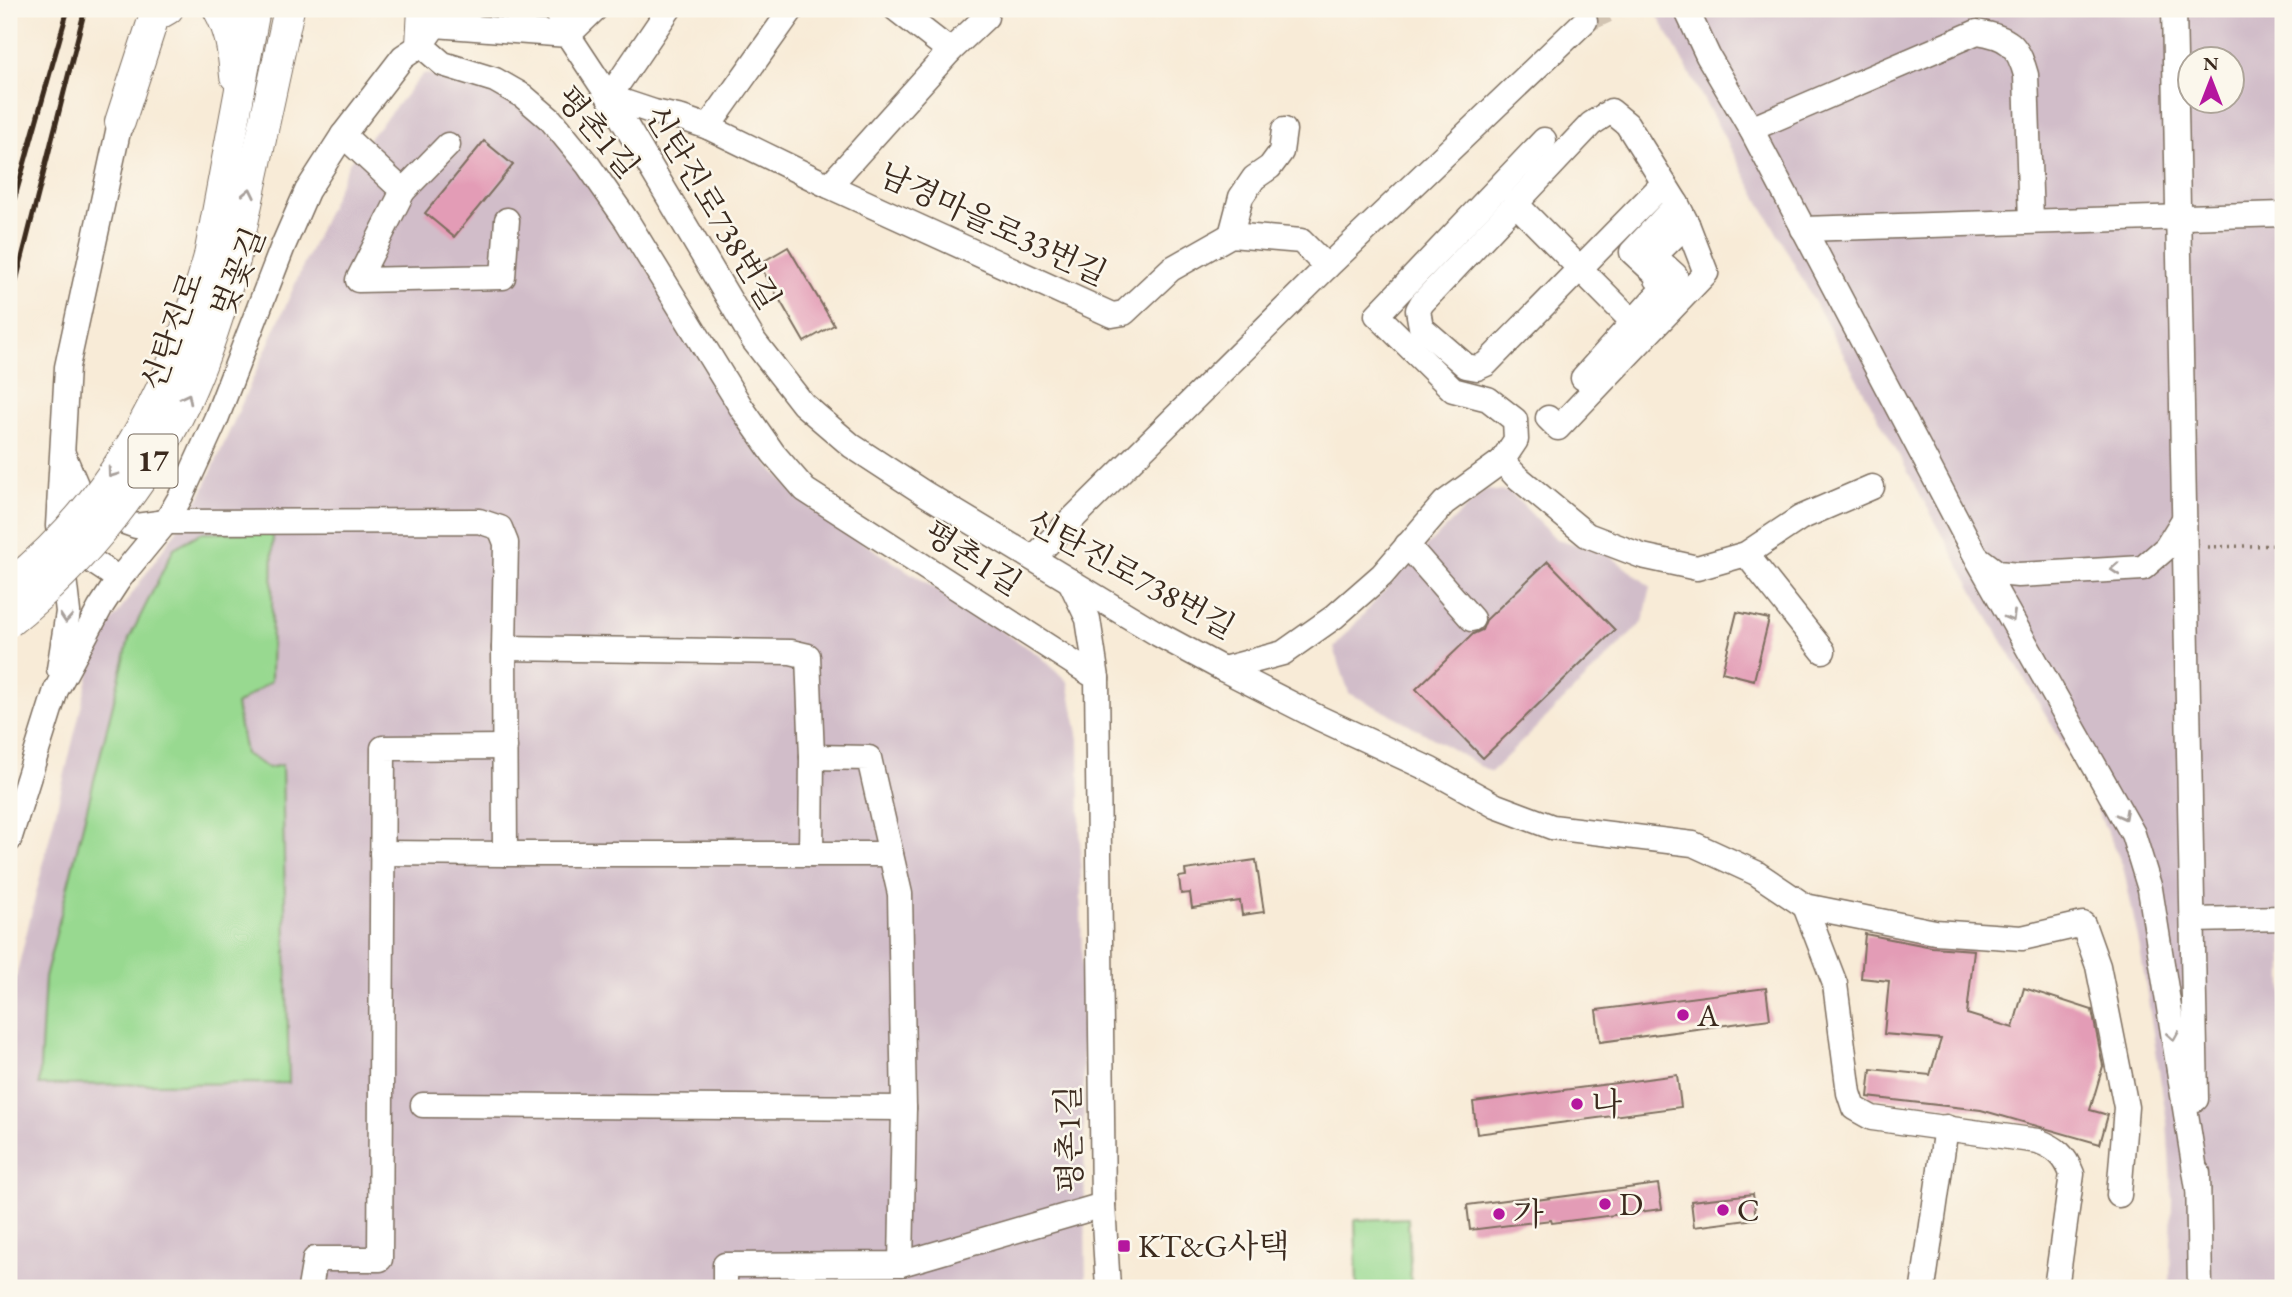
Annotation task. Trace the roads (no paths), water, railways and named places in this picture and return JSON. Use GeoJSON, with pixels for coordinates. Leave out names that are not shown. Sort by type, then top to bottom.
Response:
{"type":"FeatureCollection","features":[{"type":"Feature","properties":{"kind":"main road"},"geometry":{"type":"LineString","coordinates":[[120,122],[153,17],[167,9]]}},
{"type":"Feature","properties":{"kind":"main road"},"geometry":{"type":"LineString","coordinates":[[219,9],[227,25],[233,52],[236,110]]}},
{"type":"Feature","properties":{"kind":"main road","name":"신탄진로"},"geometry":{"type":"LineString","coordinates":[[9,622],[43,595],[103,529],[157,456],[192,389],[219,317],[236,110],[256,9]]}},
{"type":"Feature","properties":{"kind":"main road","name":"신탄진로"},"geometry":{"type":"LineString","coordinates":[[9,585],[30,569],[86,510],[134,443],[168,379],[195,307],[222,258],[289,9]]}},
{"type":"Feature","properties":{"kind":"street"},"geometry":{"type":"LineString","coordinates":[[56,690],[68,612],[58,526],[66,367],[143,9]]}},
{"type":"Feature","properties":{"kind":"street","name":"신탄진로738번길"},"geometry":{"type":"LineString","coordinates":[[555,9],[568,35],[609,97],[754,341],[803,404],[852,446],[985,530],[1034,557],[1158,634],[1223,669],[1283,653],[1334,617],[1382,575],[1444,503],[1503,461]]}},
{"type":"Feature","properties":{"kind":"street"},"geometry":{"type":"LineString","coordinates":[[432,20],[568,35],[595,9]]}},
{"type":"Feature","properties":{"kind":"street"},"geometry":{"type":"LineString","coordinates":[[609,97],[669,9]]}},
{"type":"Feature","properties":{"kind":"street"},"geometry":{"type":"LineString","coordinates":[[708,127],[792,9]]}},
{"type":"Feature","properties":{"kind":"street"},"geometry":{"type":"LineString","coordinates":[[896,9],[950,51]]}},
{"type":"Feature","properties":{"kind":"street"},"geometry":{"type":"LineString","coordinates":[[1686,9],[1708,56],[1751,129],[1977,558],[2133,834],[2150,889],[2198,1189]]}},
{"type":"Feature","properties":{"kind":"street"},"geometry":{"type":"LineString","coordinates":[[2174,9],[2200,1288]]}},
{"type":"Feature","properties":{"kind":"street"},"geometry":{"type":"LineString","coordinates":[[829,186],[950,51],[986,17]]}},
{"type":"Feature","properties":{"kind":"street","name":"벚꽃길"},"geometry":{"type":"LineString","coordinates":[[9,840],[56,690],[100,608],[119,579],[166,522],[181,496],[216,419],[307,191],[343,135],[432,20]]}},
{"type":"Feature","properties":{"kind":"street","name":"평촌1길"},"geometry":{"type":"LineString","coordinates":[[432,20],[443,64],[495,79],[523,96],[551,120],[588,165],[627,221],[741,407],[773,453],[805,490],[1097,678],[1104,1205],[1108,1288]]}},
{"type":"Feature","properties":{"kind":"street"},"geometry":{"type":"LineString","coordinates":[[1034,557],[1327,267],[1585,21]]}},
{"type":"Feature","properties":{"kind":"street"},"geometry":{"type":"LineString","coordinates":[[1751,129],[1977,32],[1999,36],[2020,53],[2026,75],[2031,221]]}},
{"type":"Feature","properties":{"kind":"street","name":"신탄진로738번길"},"geometry":{"type":"LineString","coordinates":[[609,97],[654,113],[682,118],[708,127],[829,186]]}},
{"type":"Feature","properties":{"kind":"street"},"geometry":{"type":"LineString","coordinates":[[1548,418],[1558,428],[1706,273],[1676,204],[1627,124],[1611,111],[1591,124],[1422,303],[1418,310],[1421,327],[1466,366],[1477,368],[1486,364],[1581,268],[1676,204]]}},
{"type":"Feature","properties":{"kind":"street"},"geometry":{"type":"LineString","coordinates":[[1284,130],[1281,152],[1270,167],[1254,178],[1241,197],[1231,235],[1301,241],[1327,267]]}},
{"type":"Feature","properties":{"kind":"street"},"geometry":{"type":"LineString","coordinates":[[343,135],[403,191]]}},
{"type":"Feature","properties":{"kind":"street"},"geometry":{"type":"LineString","coordinates":[[1544,140],[1377,315],[1453,390],[1488,399],[1515,420],[1516,440],[1503,461],[1516,477],[1587,535],[1631,551],[1697,568],[1746,554],[1800,518],[1872,487]]}},
{"type":"Feature","properties":{"kind":"street"},"geometry":{"type":"LineString","coordinates":[[448,145],[403,191],[358,280],[503,277],[507,220]]}},
{"type":"Feature","properties":{"kind":"street","name":"남경마을로33번길"},"geometry":{"type":"LineString","coordinates":[[829,186],[1112,315],[1124,313],[1171,269],[1231,235]]}},
{"type":"Feature","properties":{"kind":"street"},"geometry":{"type":"LineString","coordinates":[[1515,203],[1629,318]]}},
{"type":"Feature","properties":{"kind":"street"},"geometry":{"type":"LineString","coordinates":[[1516,429],[1548,418],[1629,318],[1675,275],[1654,257],[1676,204]]}},
{"type":"Feature","properties":{"kind":"street"},"geometry":{"type":"LineString","coordinates":[[1802,229],[2283,214]]}},
{"type":"Feature","properties":{"kind":"street"},"geometry":{"type":"LineString","coordinates":[[63,454],[82,499],[102,514],[136,526],[166,522],[479,521],[500,528],[506,543],[505,854]]}},
{"type":"Feature","properties":{"kind":"street"},"geometry":{"type":"LineString","coordinates":[[1977,558],[1998,573],[2018,575],[2143,568],[2166,548],[2185,519]]}},
{"type":"Feature","properties":{"kind":"street"},"geometry":{"type":"LineString","coordinates":[[58,526],[74,549],[119,579]]}},
{"type":"Feature","properties":{"kind":"street"},"geometry":{"type":"LineString","coordinates":[[1407,545],[1472,619]]}},
{"type":"Feature","properties":{"kind":"street"},"geometry":{"type":"LineString","coordinates":[[1746,554],[1823,651]]}},
{"type":"Feature","properties":{"kind":"street"},"geometry":{"type":"LineString","coordinates":[[1070,581],[1088,619],[1097,678]]}},
{"type":"Feature","properties":{"kind":"street"},"geometry":{"type":"LineString","coordinates":[[504,648],[791,652],[808,656],[811,854]]}},
{"type":"Feature","properties":{"kind":"street"},"geometry":{"type":"LineString","coordinates":[[1223,669],[1431,771],[1496,807],[1552,827],[1693,844],[1756,873],[1805,906],[1936,932],[2022,938],[2083,924],[2098,966],[2126,1107],[2119,1195]]}},
{"type":"Feature","properties":{"kind":"street"},"geometry":{"type":"LineString","coordinates":[[310,1288],[315,1259],[380,1259],[383,748],[505,747]]}},
{"type":"Feature","properties":{"kind":"street"},"geometry":{"type":"LineString","coordinates":[[811,757],[869,758],[900,894],[904,1108],[901,1264]]}},
{"type":"Feature","properties":{"kind":"street"},"geometry":{"type":"LineString","coordinates":[[382,853],[891,854]]}},
{"type":"Feature","properties":{"kind":"street"},"geometry":{"type":"LineString","coordinates":[[1805,906],[1835,984],[1849,1093],[1854,1108],[1872,1118],[2038,1140],[2054,1148],[2067,1160],[2072,1174],[2056,1288]]}},
{"type":"Feature","properties":{"kind":"street"},"geometry":{"type":"LineString","coordinates":[[2193,919],[2283,918]]}},
{"type":"Feature","properties":{"kind":"street"},"geometry":{"type":"LineString","coordinates":[[423,1105],[904,1108]]}},
{"type":"Feature","properties":{"kind":"street"},"geometry":{"type":"LineString","coordinates":[[1923,1288],[1946,1127]]}},
{"type":"Feature","properties":{"kind":"street"},"geometry":{"type":"LineString","coordinates":[[725,1288],[725,1265],[901,1264],[1104,1205]]}},
{"type":"Feature","properties":{"kind":"tunnel"},"geometry":{"type":"LineString","coordinates":[[1585,21],[1611,9]]}},
{"type":"Feature","properties":{"kind":"railway"},"geometry":{"type":"LineString","coordinates":[[9,218],[68,9]]}},
{"type":"Feature","properties":{"kind":"railway"},"geometry":{"type":"LineString","coordinates":[[9,309],[85,9]]}},
{"type":"Feature","properties":{"kind":"place","name":"A"},"geometry":{"type":"Point","coordinates":[1683,1015]}},
{"type":"Feature","properties":{"kind":"place","name":"나"},"geometry":{"type":"Point","coordinates":[1577,1104]}},
{"type":"Feature","properties":{"kind":"place","name":"D"},"geometry":{"type":"Point","coordinates":[1605,1204]}},
{"type":"Feature","properties":{"kind":"place","name":"C"},"geometry":{"type":"Point","coordinates":[1723,1210]}},
{"type":"Feature","properties":{"kind":"place","name":"가"},"geometry":{"type":"Point","coordinates":[1499,1214]}},
{"type":"Feature","properties":{"kind":"place","name":"KT&G사택"},"geometry":{"type":"Point","coordinates":[1124,1246]}}]}
